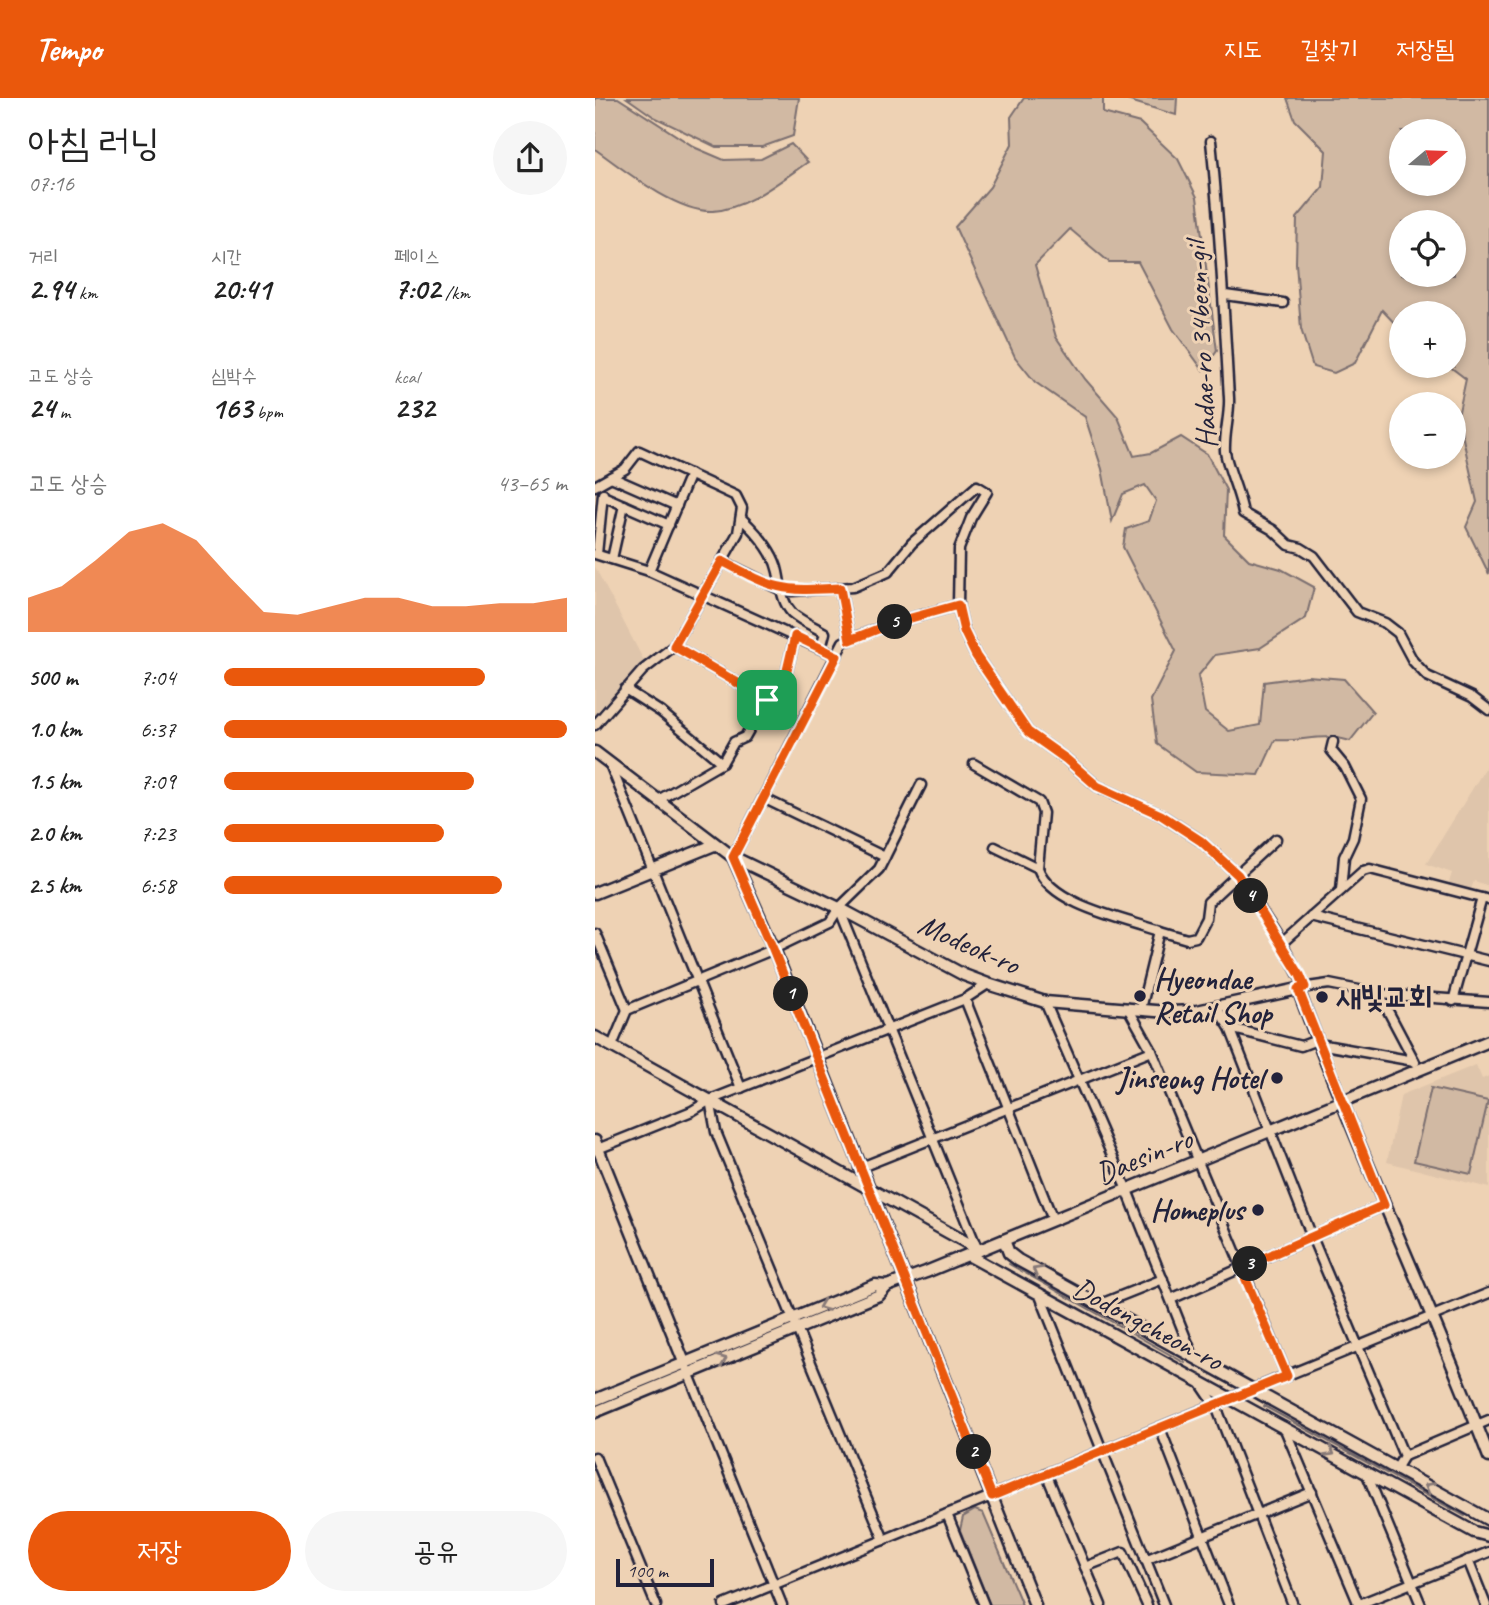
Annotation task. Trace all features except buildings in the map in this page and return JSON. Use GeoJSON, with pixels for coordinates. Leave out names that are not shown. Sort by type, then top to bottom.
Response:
{"type":"FeatureCollection","features":[{"type":"Feature","properties":{"kind":"street","name":"Hadae-ro 34beon-gil"},"geometry":{"type":"LineString","coordinates":[[1211,141],[1225,295],[1225,349],[1230,401],[1225,454],[1240,490],[1243,513],[1273,530],[1289,545],[1314,556],[1357,612],[1385,623],[1398,633],[1413,661],[1427,676],[1472,697],[1489,710]]}},
{"type":"Feature","properties":{"kind":"street"},"geometry":{"type":"LineString","coordinates":[[1225,295],[1283,303]]}},
{"type":"Feature","properties":{"kind":"street"},"geometry":{"type":"LineString","coordinates":[[595,725],[643,670],[674,646],[704,595],[738,533],[741,519],[741,508],[736,496],[639,452],[625,469],[598,485],[603,496],[596,554],[649,571],[704,595],[795,636],[837,656]]}},
{"type":"Feature","properties":{"kind":"street"},"geometry":{"type":"LineString","coordinates":[[649,571],[690,474]]}},
{"type":"Feature","properties":{"kind":"street"},"geometry":{"type":"LineString","coordinates":[[611,477],[677,506]]}},
{"type":"Feature","properties":{"kind":"street"},"geometry":{"type":"LineString","coordinates":[[722,561],[779,589],[792,591],[853,587],[888,572],[912,543],[978,486],[987,492],[971,518],[959,549],[958,605],[964,631],[976,656],[1028,732],[1066,759],[1097,786],[1161,815],[1201,841],[1238,875],[1282,943],[1302,988],[1318,1042],[1489,1457]]}},
{"type":"Feature","properties":{"kind":"street"},"geometry":{"type":"LineString","coordinates":[[603,496],[669,525]]}},
{"type":"Feature","properties":{"kind":"street"},"geometry":{"type":"LineString","coordinates":[[612,559],[624,505]]}},
{"type":"Feature","properties":{"kind":"street"},"geometry":{"type":"LineString","coordinates":[[741,519],[757,533],[778,570],[779,589],[791,612],[825,633],[821,648]]}},
{"type":"Feature","properties":{"kind":"street"},"geometry":{"type":"LineString","coordinates":[[840,588],[850,640]]}},
{"type":"Feature","properties":{"kind":"street"},"geometry":{"type":"LineString","coordinates":[[958,605],[893,623],[843,642],[733,857],[773,949],[1035,1605]]}},
{"type":"Feature","properties":{"kind":"street"},"geometry":{"type":"LineString","coordinates":[[660,799],[722,762],[734,742],[745,737],[767,700],[785,679],[795,636]]}},
{"type":"Feature","properties":{"kind":"street"},"geometry":{"type":"LineString","coordinates":[[674,646],[767,700]]}},
{"type":"Feature","properties":{"kind":"street"},"geometry":{"type":"LineString","coordinates":[[625,689],[722,762]]}},
{"type":"Feature","properties":{"kind":"street"},"geometry":{"type":"LineString","coordinates":[[1333,742],[1331,750],[1345,767],[1361,799],[1353,838],[1344,858],[1342,890]]}},
{"type":"Feature","properties":{"kind":"street","name":"Modeok-ro"},"geometry":{"type":"LineString","coordinates":[[601,759],[660,799],[714,845],[733,857],[839,908],[964,975],[988,984],[1045,1002],[1197,1012],[1302,988]]}},
{"type":"Feature","properties":{"kind":"street","name":"Modeok-ro"},"geometry":{"type":"LineString","coordinates":[[601,759],[639,831],[741,1088]]}},
{"type":"Feature","properties":{"kind":"street"},"geometry":{"type":"LineString","coordinates":[[974,764],[1039,802],[1043,813],[1038,868],[1042,879],[1055,891],[1084,906],[1193,940],[1206,918],[1208,902],[1276,839]]}},
{"type":"Feature","properties":{"kind":"street"},"geometry":{"type":"LineString","coordinates":[[627,1010],[773,949],[830,922],[839,908],[879,869],[921,785]]}},
{"type":"Feature","properties":{"kind":"street"},"geometry":{"type":"LineString","coordinates":[[765,799],[885,857]]}},
{"type":"Feature","properties":{"kind":"street"},"geometry":{"type":"LineString","coordinates":[[595,893],[714,845]]}},
{"type":"Feature","properties":{"kind":"street"},"geometry":{"type":"LineString","coordinates":[[995,847],[1038,868]]}},
{"type":"Feature","properties":{"kind":"street"},"geometry":{"type":"LineString","coordinates":[[1282,943],[1370,869],[1486,899],[1453,1001]]}},
{"type":"Feature","properties":{"kind":"street"},"geometry":{"type":"LineString","coordinates":[[839,908],[890,1028],[975,1251]]}},
{"type":"Feature","properties":{"kind":"street"},"geometry":{"type":"LineString","coordinates":[[1311,917],[1489,961]]}},
{"type":"Feature","properties":{"kind":"street"},"geometry":{"type":"LineString","coordinates":[[1141,1009],[1160,931]]}},
{"type":"Feature","properties":{"kind":"street"},"geometry":{"type":"LineString","coordinates":[[595,933],[627,1010],[612,1046]]}},
{"type":"Feature","properties":{"kind":"street"},"geometry":{"type":"LineString","coordinates":[[782,1605],[596,1146],[692,1111],[709,1100],[965,999],[988,984]]}},
{"type":"Feature","properties":{"kind":"street"},"geometry":{"type":"LineString","coordinates":[[1302,988],[1329,984],[1379,994],[1489,1002]]}},
{"type":"Feature","properties":{"kind":"street"},"geometry":{"type":"LineString","coordinates":[[1379,994],[1416,1065]]}},
{"type":"Feature","properties":{"kind":"street"},"geometry":{"type":"LineString","coordinates":[[965,999],[1053,1220]]}},
{"type":"Feature","properties":{"kind":"street"},"geometry":{"type":"LineString","coordinates":[[1045,1002],[1080,1079],[1193,1356]]}},
{"type":"Feature","properties":{"kind":"street"},"geometry":{"type":"LineString","coordinates":[[1216,1007],[1230,1028],[1312,1237],[1404,1456]]}},
{"type":"Feature","properties":{"kind":"street"},"geometry":{"type":"LineString","coordinates":[[1128,1009],[1151,1051],[1287,1376]]}},
{"type":"Feature","properties":{"kind":"street"},"geometry":{"type":"LineString","coordinates":[[1230,1028],[1301,1046],[1318,1042],[1416,1065]]}},
{"type":"Feature","properties":{"kind":"street","name":"Dodongcheon-ro"},"geometry":{"type":"LineString","coordinates":[[595,1037],[975,1251],[1003,1274],[1476,1532],[1489,1536]]}},
{"type":"Feature","properties":{"kind":"street","name":"Daesin-ro"},"geometry":{"type":"LineString","coordinates":[[595,1400],[875,1285],[887,1286],[1004,1240],[1270,1131],[1416,1065],[1489,1041]]}},
{"type":"Feature","properties":{"kind":"street"},"geometry":{"type":"LineString","coordinates":[[859,1168],[1151,1051]]}},
{"type":"Feature","properties":{"kind":"street"},"geometry":{"type":"LineString","coordinates":[[709,1100],[716,1132],[884,1540]]}},
{"type":"Feature","properties":{"kind":"street"},"geometry":{"type":"LineString","coordinates":[[1171,1299],[1384,1205]]}},
{"type":"Feature","properties":{"kind":"street","name":"Dodongcheon-ro"},"geometry":{"type":"LineString","coordinates":[[1004,1240],[1014,1257],[1489,1520]]}},
{"type":"Feature","properties":{"kind":"street"},"geometry":{"type":"LineString","coordinates":[[1003,1274],[1003,1265],[1014,1257]]}},
{"type":"Feature","properties":{"kind":"street"},"geometry":{"type":"LineString","coordinates":[[1098,1305],[1163,1279]]}},
{"type":"Feature","properties":{"kind":"street","name":"Daesin-ro"},"geometry":{"type":"LineString","coordinates":[[595,1412],[879,1296],[887,1286]]}},
{"type":"Feature","properties":{"kind":"street"},"geometry":{"type":"LineString","coordinates":[[1039,1293],[1164,1605]]}},
{"type":"Feature","properties":{"kind":"street"},"geometry":{"type":"LineString","coordinates":[[724,1605],[1489,1293]]}},
{"type":"Feature","properties":{"kind":"street"},"geometry":{"type":"LineString","coordinates":[[1219,1390],[1228,1388],[1230,1376]]}},
{"type":"Feature","properties":{"kind":"street"},"geometry":{"type":"LineString","coordinates":[[1201,1384],[1216,1406],[1293,1605]]}},
{"type":"Feature","properties":{"kind":"street"},"geometry":{"type":"LineString","coordinates":[[1261,1414],[1261,1402],[1269,1398]]}},
{"type":"Feature","properties":{"kind":"street"},"geometry":{"type":"LineString","coordinates":[[1396,1469],[1404,1456],[1489,1420]]}},
{"type":"Feature","properties":{"kind":"street"},"geometry":{"type":"LineString","coordinates":[[1284,1427],[1358,1605],[1489,1552]]}},
{"type":"Feature","properties":{"kind":"street"},"geometry":{"type":"LineString","coordinates":[[1160,1428],[1229,1605]]}},
{"type":"Feature","properties":{"kind":"street"},"geometry":{"type":"LineString","coordinates":[[595,1457],[656,1605]]}},
{"type":"Feature","properties":{"kind":"street"},"geometry":{"type":"LineString","coordinates":[[1366,1472],[1421,1605]]}},
{"type":"Feature","properties":{"kind":"street"},"geometry":{"type":"LineString","coordinates":[[1046,1473],[1101,1605]]}},
{"type":"Feature","properties":{"kind":"street"},"geometry":{"type":"LineString","coordinates":[[1145,1560],[1312,1492]]}},
{"type":"Feature","properties":{"kind":"street"},"geometry":{"type":"LineString","coordinates":[[947,1514],[984,1605]]}},
{"type":"Feature","properties":{"kind":"street"},"geometry":{"type":"LineString","coordinates":[[1476,1532],[1487,1526],[1489,1520]]}},
{"type":"Feature","properties":{"kind":"street"},"geometry":{"type":"LineString","coordinates":[[1085,1567],[1123,1552],[1147,1605]]}},
{"type":"Feature","properties":{"kind":"street"},"geometry":{"type":"LineString","coordinates":[[1468,1560],[1486,1605]]}},
{"type":"Feature","properties":{"kind":"shaded area"},"geometry":{"type":"Polygon","coordinates":[[[595,98],[618,98],[696,148],[724,160],[761,159],[791,144],[808,162],[739,205],[713,211],[699,210],[651,189],[595,149],[595,98]]]}},
{"type":"Feature","properties":{"kind":"shaded area"},"geometry":{"type":"Polygon","coordinates":[[[627,98],[799,98],[793,136],[762,147],[716,147],[654,117],[627,98]]]}},
{"type":"Feature","properties":{"kind":"shaded area"},"geometry":{"type":"Polygon","coordinates":[[[1024,98],[1103,98],[1103,113],[1140,123],[1178,159],[1197,197],[1217,351],[1203,370],[1173,329],[1138,262],[1109,262],[1070,229],[1035,265],[1056,337],[1085,379],[1118,417],[1134,456],[1151,453],[1181,437],[1207,454],[1226,490],[1224,535],[1249,560],[1281,569],[1314,587],[1306,618],[1260,648],[1215,655],[1198,676],[1205,712],[1229,731],[1260,725],[1264,682],[1308,676],[1344,679],[1373,712],[1350,741],[1331,737],[1275,740],[1259,775],[1196,772],[1157,744],[1151,700],[1176,651],[1123,547],[1126,529],[1149,521],[1156,501],[1145,485],[1123,494],[1112,521],[1102,469],[1085,417],[1035,382],[1015,357],[955,227],[990,187],[1012,144],[1011,117],[1024,98]]]}},
{"type":"Feature","properties":{"kind":"shaded area"},"geometry":{"type":"Polygon","coordinates":[[[1120,98],[1177,98],[1176,115],[1120,98]]]}},
{"type":"Feature","properties":{"kind":"shaded area"},"geometry":{"type":"Polygon","coordinates":[[[1287,98],[1489,98],[1489,574],[1466,527],[1477,502],[1466,452],[1466,392],[1463,392],[1466,379],[1466,301],[1389,301],[1389,317],[1382,310],[1355,363],[1334,373],[1313,367],[1301,329],[1296,263],[1297,218],[1323,187],[1326,151],[1295,120],[1287,98]]]}},
{"type":"Feature","properties":{"kind":"shaded area"},"geometry":{"type":"Polygon","coordinates":[[[595,567],[644,661],[595,714],[595,567]]]}},
{"type":"Feature","properties":{"kind":"shaded area"},"geometry":{"type":"Polygon","coordinates":[[[1489,762],[1489,886],[1474,881],[1470,892],[1447,889],[1452,873],[1426,864],[1489,762]]]}},
{"type":"Feature","properties":{"kind":"shaded area"},"geometry":{"type":"Polygon","coordinates":[[[1476,1065],[1482,1079],[1489,1076],[1489,1188],[1387,1162],[1401,1095],[1476,1065]]]}},
{"type":"Feature","properties":{"kind":"shaded area"},"geometry":{"type":"Polygon","coordinates":[[[1431,1088],[1488,1101],[1471,1174],[1414,1161],[1431,1088]]]}},
{"type":"Feature","properties":{"kind":"shaded area"},"geometry":{"type":"Polygon","coordinates":[[[975,1510],[983,1513],[1022,1605],[990,1605],[960,1530],[963,1517],[975,1510]]]}},
{"type":"Feature","properties":{"kind":"waterway"},"geometry":{"type":"LineString","coordinates":[[1009,1264],[1185,1363]]}},
{"type":"Feature","properties":{"kind":"waterway"},"geometry":{"type":"LineString","coordinates":[[1264,1406],[1465,1516]]}},
{"type":"Feature","properties":{"kind":"place","name":"Hyeondae Retail Shop"},"geometry":{"type":"Point","coordinates":[1140,996]}},
{"type":"Feature","properties":{"kind":"place","name":"새빛교회"},"geometry":{"type":"Point","coordinates":[1322,997]}},
{"type":"Feature","properties":{"kind":"place","name":"Jinseong Hotel"},"geometry":{"type":"Point","coordinates":[1277,1078]}},
{"type":"Feature","properties":{"kind":"place","name":"Homeplus"},"geometry":{"type":"Point","coordinates":[1258,1210]}},
{"type":"Feature","properties":{"kind":"route"},"geometry":{"type":"LineString","coordinates":[[722,561],[772,587],[792,591],[840,588],[850,640],[893,623],[958,605],[964,631],[976,656],[1028,732],[1066,759],[1097,786],[1161,815],[1201,841],[1238,875],[1300,975],[1305,987],[1298,989],[1384,1205],[1241,1268],[1287,1376],[992,1496],[773,949],[733,857],[837,656],[795,636],[785,679],[767,700],[674,646],[722,561]]}}]}
